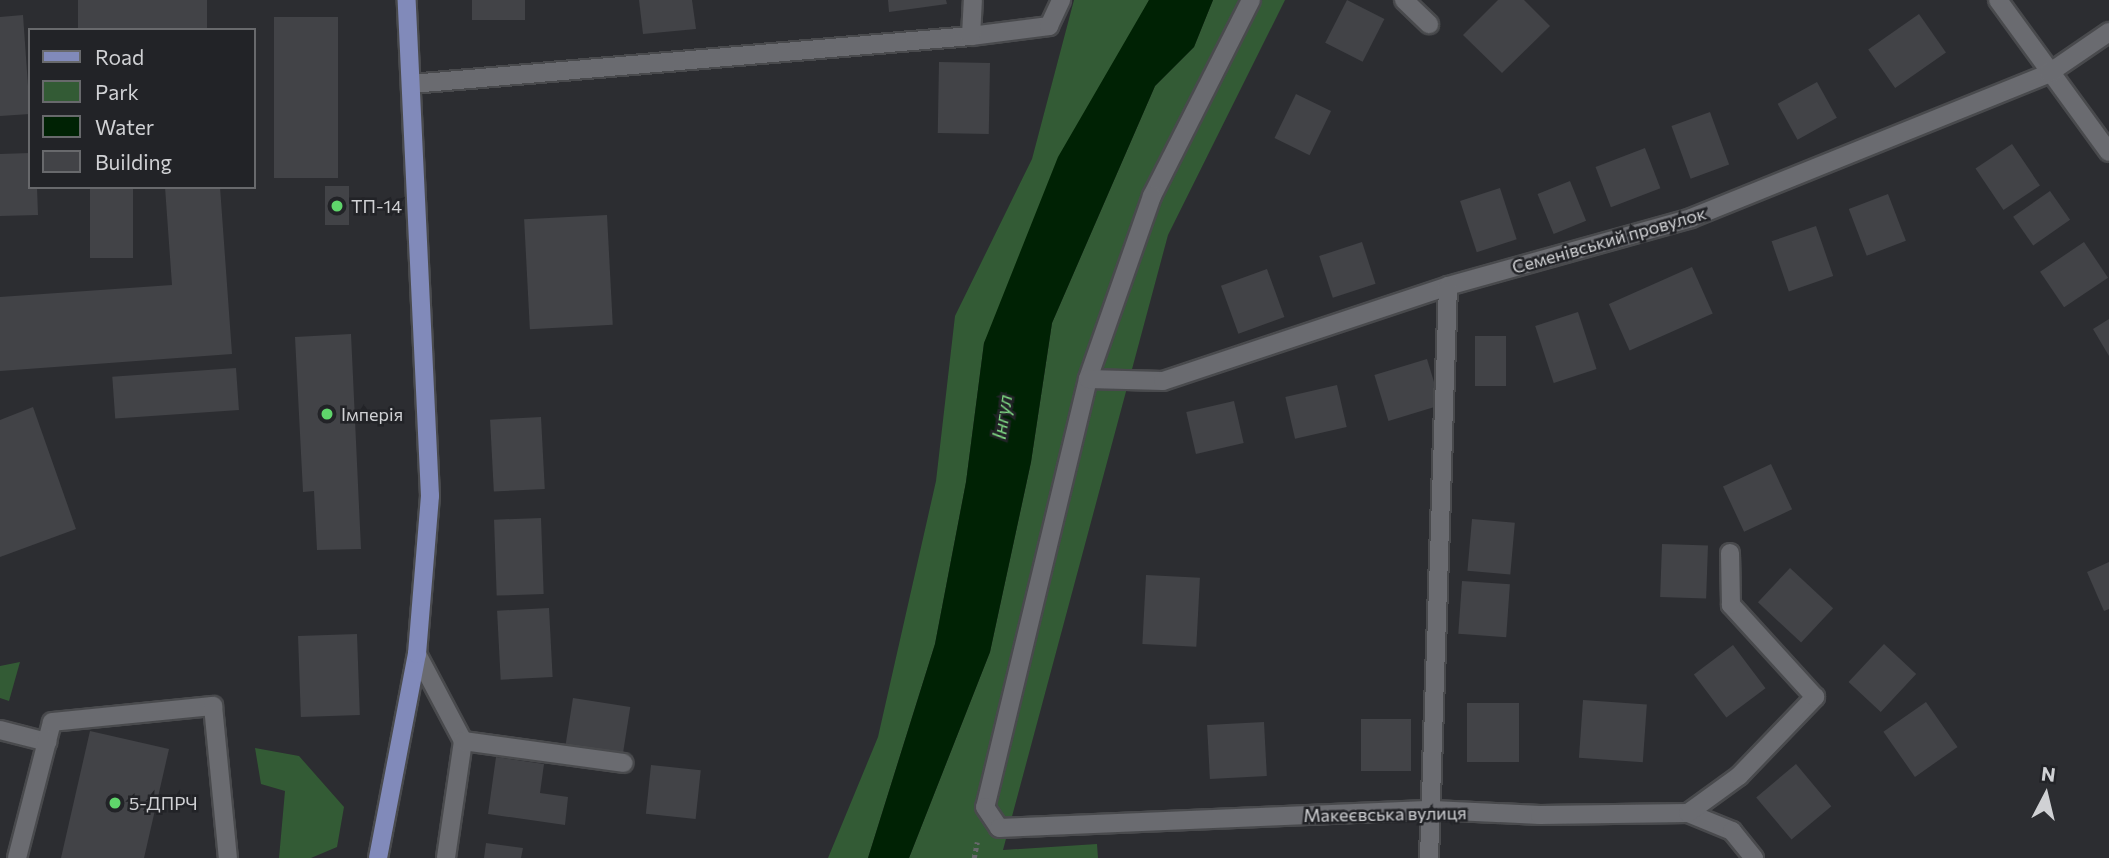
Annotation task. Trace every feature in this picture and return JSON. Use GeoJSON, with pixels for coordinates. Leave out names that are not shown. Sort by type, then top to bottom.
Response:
{"type":"FeatureCollection","features":[{"type":"Feature","properties":{"kind":"main road"},"geometry":{"type":"LineString","coordinates":[[378,858],[417,654],[429,496],[407,0]]}},
{"type":"Feature","properties":{"kind":"street"},"geometry":{"type":"LineString","coordinates":[[971,36],[973,0]]}},
{"type":"Feature","properties":{"kind":"street"},"geometry":{"type":"LineString","coordinates":[[411,84],[971,36],[1049,26],[1061,0]]}},
{"type":"Feature","properties":{"kind":"street"},"geometry":{"type":"LineString","coordinates":[[1088,379],[1152,196],[1251,0]]}},
{"type":"Feature","properties":{"kind":"street"},"geometry":{"type":"LineString","coordinates":[[1404,0],[1429,24]]}},
{"type":"Feature","properties":{"kind":"street"},"geometry":{"type":"LineString","coordinates":[[1998,0],[2109,152]]}},
{"type":"Feature","properties":{"kind":"street","name":"Семенівський провулок"},"geometry":{"type":"LineString","coordinates":[[1088,379],[1163,381],[1448,286],[1691,218],[2049,73],[2109,32]]}},
{"type":"Feature","properties":{"kind":"street"},"geometry":{"type":"LineString","coordinates":[[1429,858],[1433,810],[1448,286]]}},
{"type":"Feature","properties":{"kind":"street","name":"Макеєвська вулиця"},"geometry":{"type":"LineString","coordinates":[[1088,379],[985,807],[999,828],[1433,810],[1540,815],[1688,813],[1732,831],[1754,858]]}},
{"type":"Feature","properties":{"kind":"street"},"geometry":{"type":"LineString","coordinates":[[1688,813],[1739,776],[1815,697],[1731,605],[1730,553]]}},
{"type":"Feature","properties":{"kind":"street"},"geometry":{"type":"LineString","coordinates":[[417,654],[463,741],[446,858]]}},
{"type":"Feature","properties":{"kind":"street"},"geometry":{"type":"LineString","coordinates":[[17,858],[52,722],[213,706],[228,858]]}},
{"type":"Feature","properties":{"kind":"street"},"geometry":{"type":"LineString","coordinates":[[0,730],[47,742]]}},
{"type":"Feature","properties":{"kind":"street"},"geometry":{"type":"LineString","coordinates":[[463,741],[624,763]]}},
{"type":"Feature","properties":{"kind":"green space"},"geometry":{"type":"Polygon","coordinates":[[[1074,0],[1149,0],[984,343],[966,482],[935,644],[868,858],[828,858],[878,737],[936,481],[955,316],[1032,159],[1074,0]]]}},
{"type":"Feature","properties":{"kind":"green space"},"geometry":{"type":"Polygon","coordinates":[[[1213,0],[1285,0],[1168,235],[1003,850],[1097,844],[1098,858],[909,858],[990,652],[1031,462],[1052,323],[1155,86],[1194,47],[1213,0]]]}},
{"type":"Feature","properties":{"kind":"green space"},"geometry":{"type":"Polygon","coordinates":[[[20,662],[9,701],[0,698],[0,666],[20,662]]]}},
{"type":"Feature","properties":{"kind":"green space"},"geometry":{"type":"Polygon","coordinates":[[[255,748],[299,756],[344,807],[337,847],[311,858],[279,858],[285,791],[261,784],[255,748]]]}},
{"type":"Feature","properties":{"kind":"water","name":"Інгул"},"geometry":{"type":"Polygon","coordinates":[[[1149,0],[1213,0],[1194,47],[1155,86],[1052,323],[1031,462],[990,652],[909,858],[868,858],[935,644],[966,482],[984,343],[1058,157],[1149,0]]]}},
{"type":"Feature","properties":{"kind":"building"},"geometry":{"type":"Polygon","coordinates":[[[78,0],[207,0],[207,28],[78,28],[78,0]]]}},
{"type":"Feature","properties":{"kind":"building"},"geometry":{"type":"Polygon","coordinates":[[[472,0],[525,0],[525,20],[472,20],[472,0]]]}},
{"type":"Feature","properties":{"kind":"building"},"geometry":{"type":"Polygon","coordinates":[[[639,0],[692,0],[696,29],[643,34],[639,0]]]}},
{"type":"Feature","properties":{"kind":"building"},"geometry":{"type":"Polygon","coordinates":[[[888,0],[946,0],[947,4],[889,12],[888,0]]]}},
{"type":"Feature","properties":{"kind":"building"},"geometry":{"type":"Polygon","coordinates":[[[1347,0],[1384,19],[1363,62],[1325,43],[1347,0]]]}},
{"type":"Feature","properties":{"kind":"building"},"geometry":{"type":"Polygon","coordinates":[[[1498,0],[1524,0],[1550,26],[1502,73],[1463,35],[1498,0]]]}},
{"type":"Feature","properties":{"kind":"building"},"geometry":{"type":"Polygon","coordinates":[[[1919,14],[1946,53],[1895,88],[1868,50],[1919,14]]]}},
{"type":"Feature","properties":{"kind":"building"},"geometry":{"type":"Polygon","coordinates":[[[23,15],[28,114],[0,116],[0,17],[23,15]]]}},
{"type":"Feature","properties":{"kind":"building"},"geometry":{"type":"Polygon","coordinates":[[[274,17],[338,17],[338,178],[274,178],[274,17]]]}},
{"type":"Feature","properties":{"kind":"building"},"geometry":{"type":"Polygon","coordinates":[[[939,62],[990,63],[989,134],[938,133],[939,62]]]}},
{"type":"Feature","properties":{"kind":"building"},"geometry":{"type":"Polygon","coordinates":[[[1817,82],[1837,118],[1798,140],[1778,104],[1817,82]]]}},
{"type":"Feature","properties":{"kind":"building"},"geometry":{"type":"Polygon","coordinates":[[[1296,94],[1331,111],[1310,155],[1275,138],[1296,94]]]}},
{"type":"Feature","properties":{"kind":"building"},"geometry":{"type":"Polygon","coordinates":[[[1710,112],[1729,165],[1691,179],[1671,126],[1710,112]]]}},
{"type":"Feature","properties":{"kind":"building"},"geometry":{"type":"Polygon","coordinates":[[[2012,144],[2040,185],[2003,210],[1976,169],[2012,144]]]}},
{"type":"Feature","properties":{"kind":"building"},"geometry":{"type":"Polygon","coordinates":[[[1645,148],[1660,188],[1611,207],[1596,167],[1645,148]]]}},
{"type":"Feature","properties":{"kind":"building"},"geometry":{"type":"Polygon","coordinates":[[[28,153],[28,189],[37,189],[38,215],[0,216],[0,154],[28,153]]]}},
{"type":"Feature","properties":{"kind":"building"},"geometry":{"type":"Polygon","coordinates":[[[1570,181],[1586,221],[1554,234],[1538,194],[1570,181]]]}},
{"type":"Feature","properties":{"kind":"building","name":"ТП-14"},"geometry":{"type":"Polygon","coordinates":[[[325,186],[349,186],[349,225],[325,225],[325,186]]]}},
{"type":"Feature","properties":{"kind":"building"},"geometry":{"type":"Polygon","coordinates":[[[1500,188],[1517,239],[1477,252],[1460,201],[1500,188]]]}},
{"type":"Feature","properties":{"kind":"building"},"geometry":{"type":"Polygon","coordinates":[[[90,189],[133,189],[133,258],[90,258],[90,189]]]}},
{"type":"Feature","properties":{"kind":"building"},"geometry":{"type":"Polygon","coordinates":[[[165,189],[220,189],[232,354],[0,371],[0,297],[172,285],[165,189]]]}},
{"type":"Feature","properties":{"kind":"building"},"geometry":{"type":"Polygon","coordinates":[[[2050,191],[2070,220],[2033,245],[2013,217],[2050,191]]]}},
{"type":"Feature","properties":{"kind":"building"},"geometry":{"type":"Polygon","coordinates":[[[1888,194],[1906,241],[1867,256],[1849,209],[1888,194]]]}},
{"type":"Feature","properties":{"kind":"building"},"geometry":{"type":"Polygon","coordinates":[[[607,215],[613,325],[530,329],[524,219],[607,215]]]}},
{"type":"Feature","properties":{"kind":"building"},"geometry":{"type":"Polygon","coordinates":[[[1816,226],[1833,276],[1789,291],[1772,241],[1816,226]]]}},
{"type":"Feature","properties":{"kind":"building"},"geometry":{"type":"Polygon","coordinates":[[[1362,242],[1376,284],[1333,298],[1319,256],[1362,242]]]}},
{"type":"Feature","properties":{"kind":"building"},"geometry":{"type":"Polygon","coordinates":[[[2084,242],[2108,278],[2064,307],[2040,272],[2084,242]]]}},
{"type":"Feature","properties":{"kind":"building"},"geometry":{"type":"Polygon","coordinates":[[[1692,267],[1713,314],[1630,351],[1609,304],[1692,267]]]}},
{"type":"Feature","properties":{"kind":"building"},"geometry":{"type":"Polygon","coordinates":[[[1267,269],[1284,317],[1238,334],[1221,286],[1267,269]]]}},
{"type":"Feature","properties":{"kind":"building"},"geometry":{"type":"Polygon","coordinates":[[[1578,312],[1597,369],[1554,383],[1535,326],[1578,312]]]}},
{"type":"Feature","properties":{"kind":"building"},"geometry":{"type":"Polygon","coordinates":[[[2109,319],[2109,356],[2093,329],[2109,319]]]}},
{"type":"Feature","properties":{"kind":"building","name":"Імперія"},"geometry":{"type":"Polygon","coordinates":[[[351,334],[361,549],[317,550],[314,491],[303,492],[295,337],[351,334]]]}},
{"type":"Feature","properties":{"kind":"building"},"geometry":{"type":"Polygon","coordinates":[[[1475,336],[1506,336],[1506,386],[1475,386],[1475,336]]]}},
{"type":"Feature","properties":{"kind":"building"},"geometry":{"type":"Polygon","coordinates":[[[1427,359],[1441,405],[1388,421],[1374,375],[1427,359]]]}},
{"type":"Feature","properties":{"kind":"building"},"geometry":{"type":"Polygon","coordinates":[[[236,368],[239,410],[115,419],[112,377],[236,368]]]}},
{"type":"Feature","properties":{"kind":"building"},"geometry":{"type":"Polygon","coordinates":[[[1337,385],[1347,427],[1295,439],[1285,397],[1337,385]]]}},
{"type":"Feature","properties":{"kind":"building"},"geometry":{"type":"Polygon","coordinates":[[[1234,401],[1244,443],[1196,454],[1186,412],[1234,401]]]}},
{"type":"Feature","properties":{"kind":"building"},"geometry":{"type":"Polygon","coordinates":[[[33,407],[76,529],[0,557],[0,420],[33,407]]]}},
{"type":"Feature","properties":{"kind":"building"},"geometry":{"type":"Polygon","coordinates":[[[541,417],[545,489],[494,492],[490,420],[541,417]]]}},
{"type":"Feature","properties":{"kind":"building"},"geometry":{"type":"Polygon","coordinates":[[[1771,464],[1792,509],[1744,532],[1723,486],[1771,464]]]}},
{"type":"Feature","properties":{"kind":"building"},"geometry":{"type":"Polygon","coordinates":[[[541,518],[544,594],[497,596],[494,520],[541,518]]]}},
{"type":"Feature","properties":{"kind":"building"},"geometry":{"type":"Polygon","coordinates":[[[1472,519],[1515,523],[1510,575],[1467,571],[1472,519]]]}},
{"type":"Feature","properties":{"kind":"building"},"geometry":{"type":"Polygon","coordinates":[[[1662,544],[1708,546],[1706,599],[1660,597],[1662,544]]]}},
{"type":"Feature","properties":{"kind":"building"},"geometry":{"type":"Polygon","coordinates":[[[2109,562],[2109,609],[2104,611],[2087,572],[2109,562]]]}},
{"type":"Feature","properties":{"kind":"building"},"geometry":{"type":"Polygon","coordinates":[[[1790,568],[1833,608],[1801,643],[1758,602],[1790,568]]]}},
{"type":"Feature","properties":{"kind":"building"},"geometry":{"type":"Polygon","coordinates":[[[1146,575],[1200,578],[1196,647],[1142,644],[1146,575]]]}},
{"type":"Feature","properties":{"kind":"building"},"geometry":{"type":"Polygon","coordinates":[[[1462,581],[1510,584],[1506,637],[1458,634],[1462,581]]]}},
{"type":"Feature","properties":{"kind":"building"},"geometry":{"type":"Polygon","coordinates":[[[549,608],[553,677],[501,680],[497,611],[549,608]]]}},
{"type":"Feature","properties":{"kind":"building"},"geometry":{"type":"Polygon","coordinates":[[[357,634],[360,715],[301,717],[298,636],[357,634]]]}},
{"type":"Feature","properties":{"kind":"building"},"geometry":{"type":"Polygon","coordinates":[[[1884,644],[1916,674],[1881,712],[1849,682],[1884,644]]]}},
{"type":"Feature","properties":{"kind":"building"},"geometry":{"type":"Polygon","coordinates":[[[1733,645],[1765,688],[1726,718],[1694,674],[1733,645]]]}},
{"type":"Feature","properties":{"kind":"building"},"geometry":{"type":"Polygon","coordinates":[[[573,698],[630,707],[623,755],[565,746],[573,698]]]}},
{"type":"Feature","properties":{"kind":"building"},"geometry":{"type":"Polygon","coordinates":[[[1583,700],[1647,704],[1643,762],[1579,758],[1583,700]]]}},
{"type":"Feature","properties":{"kind":"building"},"geometry":{"type":"Polygon","coordinates":[[[1926,702],[1958,747],[1915,777],[1883,732],[1926,702]]]}},
{"type":"Feature","properties":{"kind":"building"},"geometry":{"type":"Polygon","coordinates":[[[1467,703],[1519,703],[1519,762],[1467,762],[1467,703]]]}},
{"type":"Feature","properties":{"kind":"building"},"geometry":{"type":"Polygon","coordinates":[[[1361,719],[1411,719],[1411,771],[1361,771],[1361,719]]]}},
{"type":"Feature","properties":{"kind":"building"},"geometry":{"type":"Polygon","coordinates":[[[1264,722],[1267,776],[1210,779],[1207,725],[1264,722]]]}},
{"type":"Feature","properties":{"kind":"building","name":"5-ДПРЧ"},"geometry":{"type":"Polygon","coordinates":[[[90,731],[169,749],[144,858],[61,858],[90,731]]]}},
{"type":"Feature","properties":{"kind":"building"},"geometry":{"type":"Polygon","coordinates":[[[496,757],[544,764],[540,793],[568,797],[565,825],[488,814],[496,757]]]}},
{"type":"Feature","properties":{"kind":"building"},"geometry":{"type":"Polygon","coordinates":[[[1796,764],[1831,806],[1792,840],[1756,797],[1796,764]]]}},
{"type":"Feature","properties":{"kind":"building"},"geometry":{"type":"Polygon","coordinates":[[[651,765],[701,770],[696,819],[646,814],[651,765]]]}},
{"type":"Feature","properties":{"kind":"building"},"geometry":{"type":"Polygon","coordinates":[[[486,843],[523,848],[521,858],[484,858],[486,843]]]}},
{"type":"Feature","properties":{"kind":"place","name":"ТП-14"},"geometry":{"type":"Point","coordinates":[337,206]}},
{"type":"Feature","properties":{"kind":"place","name":"Імперія"},"geometry":{"type":"Point","coordinates":[327,414]}},
{"type":"Feature","properties":{"kind":"place","name":"5-ДПРЧ"},"geometry":{"type":"Point","coordinates":[115,803]}}]}
